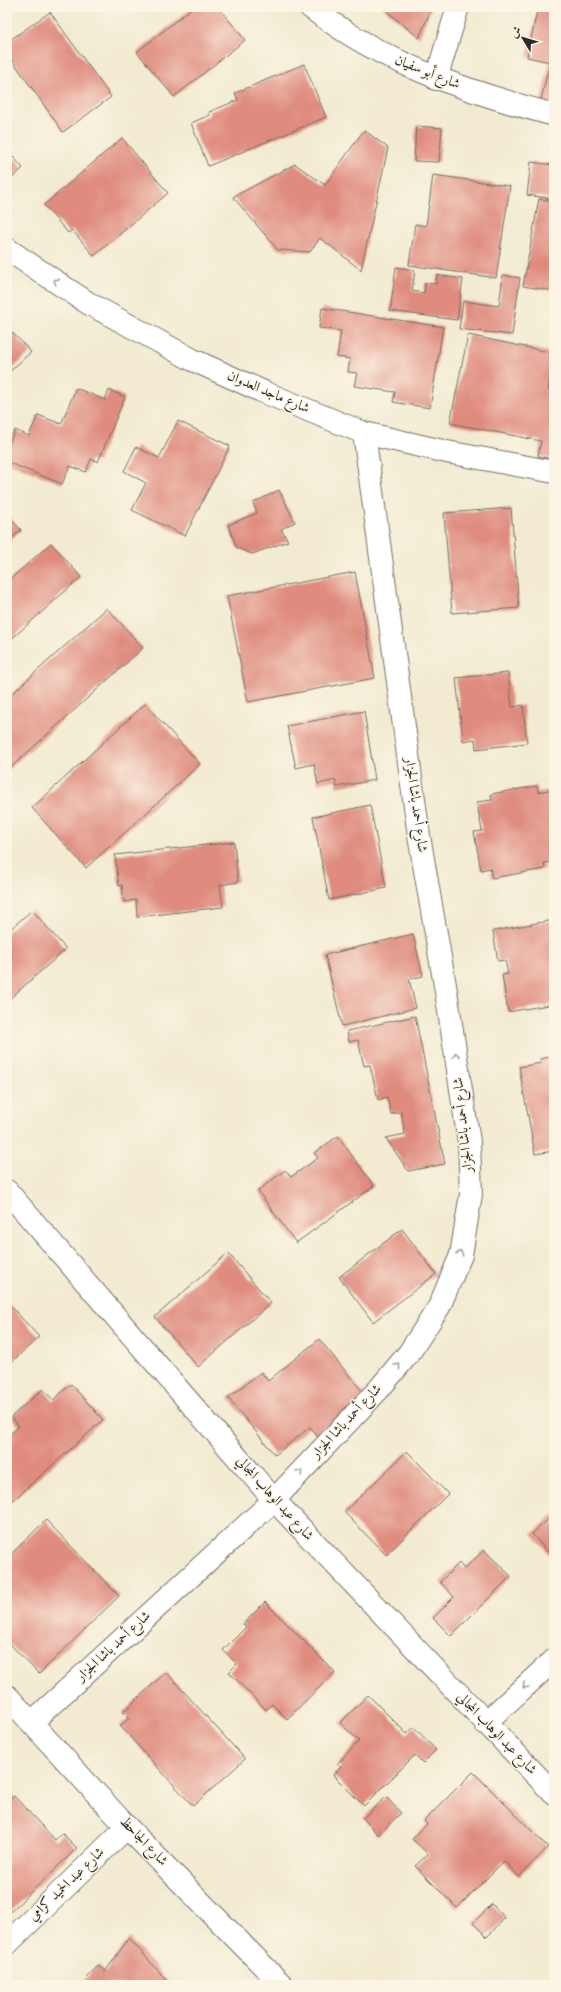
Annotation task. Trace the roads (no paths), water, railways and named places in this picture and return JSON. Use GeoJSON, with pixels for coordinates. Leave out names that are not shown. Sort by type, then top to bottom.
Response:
{"type":"FeatureCollection","features":[{"type":"Feature","properties":{"kind":"street","name":"شارع أبو سفيان"},"geometry":{"type":"LineString","coordinates":[[310,7],[336,27],[382,54],[436,79],[495,99],[554,115]]}},
{"type":"Feature","properties":{"kind":"street"},"geometry":{"type":"LineString","coordinates":[[436,79],[458,7]]}},
{"type":"Feature","properties":{"kind":"street","name":"شارع ماجد العدوان"},"geometry":{"type":"LineString","coordinates":[[7,249],[88,303],[193,360],[266,393],[364,433],[447,452],[554,472]]}},
{"type":"Feature","properties":{"kind":"street","name":"شارع أحمد باشا الجزار"},"geometry":{"type":"LineString","coordinates":[[32,1722],[274,1500],[379,1389],[409,1353],[439,1307],[461,1255],[471,1194],[469,1142],[446,991],[419,836],[364,433]]}},
{"type":"Feature","properties":{"kind":"street","name":"شارع عبد الوهاب المجالي"},"geometry":{"type":"LineString","coordinates":[[7,1191],[274,1500],[554,1794]]}},
{"type":"Feature","properties":{"kind":"street"},"geometry":{"type":"LineString","coordinates":[[485,1723],[554,1660]]}},
{"type":"Feature","properties":{"kind":"street","name":"شارع الجاحظ"},"geometry":{"type":"LineString","coordinates":[[7,1696],[128,1827],[282,1985]]}},
{"type":"Feature","properties":{"kind":"street","name":"شارع عبد الحميد كرامي"},"geometry":{"type":"LineString","coordinates":[[7,1944],[128,1827]]}}]}
